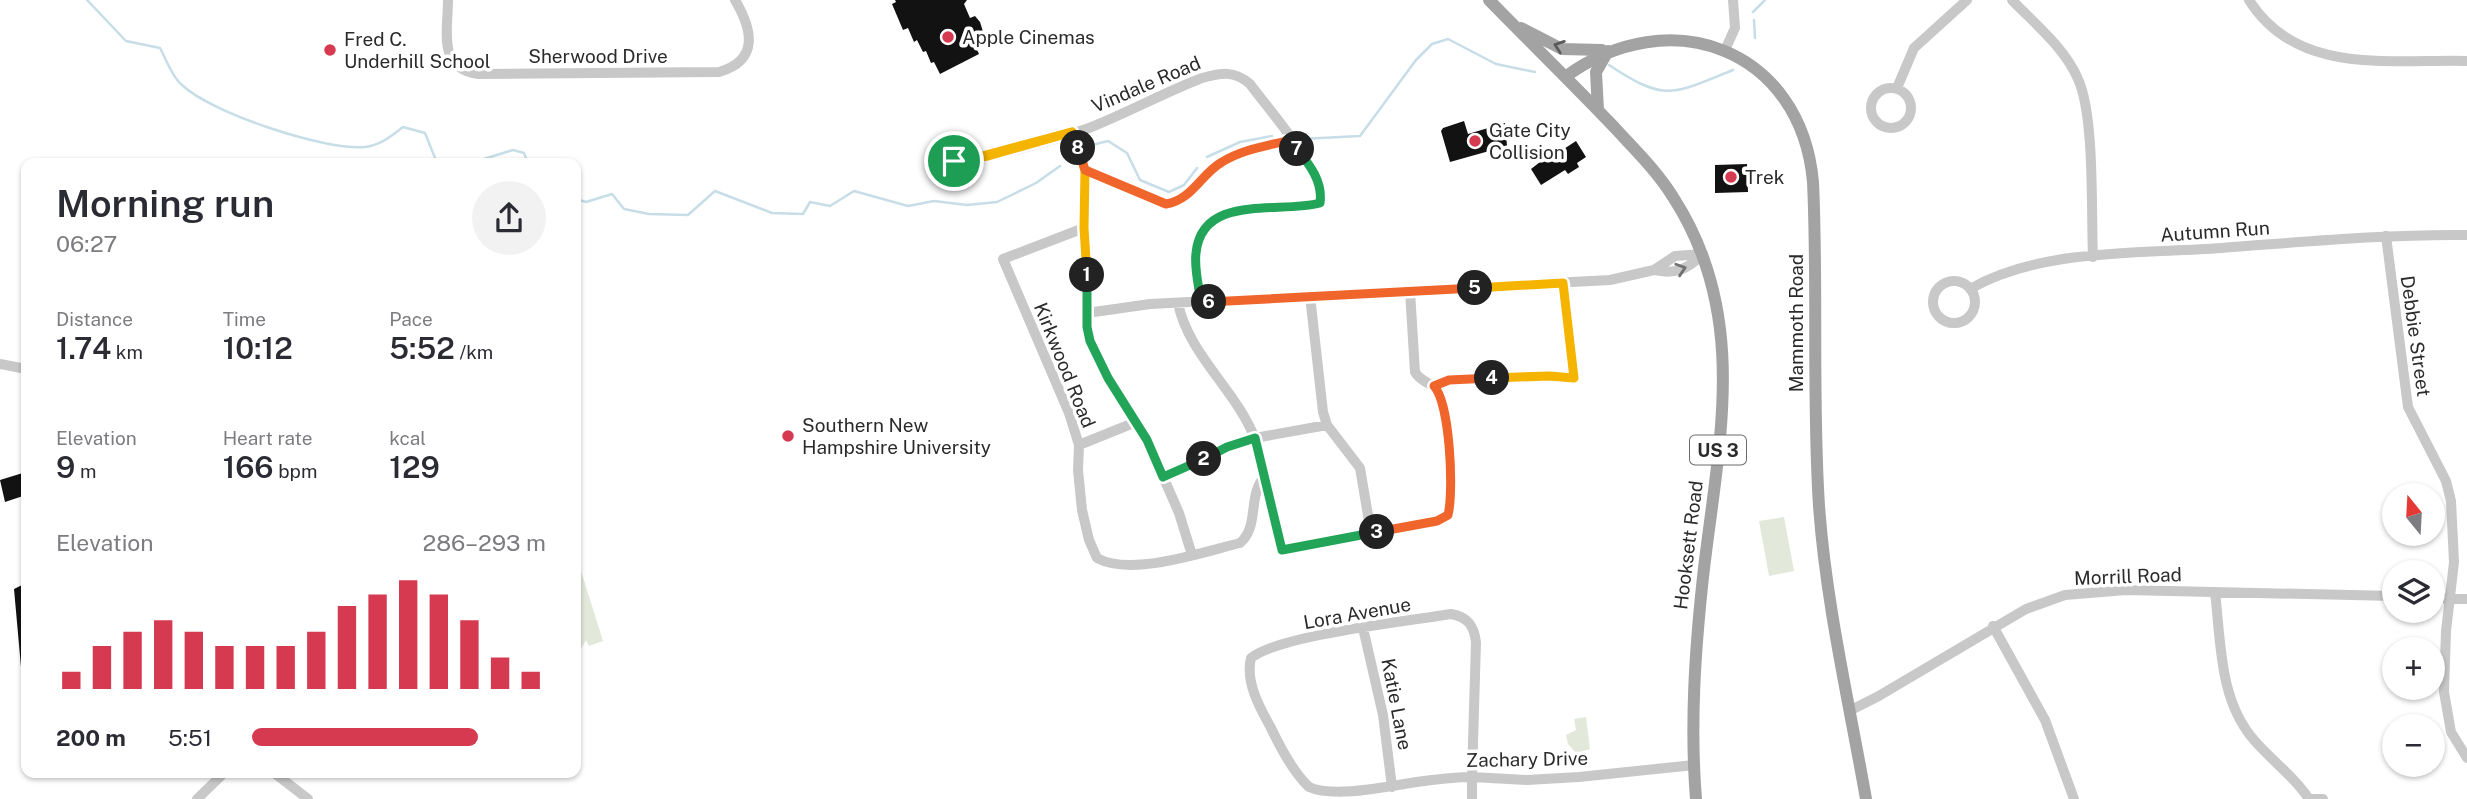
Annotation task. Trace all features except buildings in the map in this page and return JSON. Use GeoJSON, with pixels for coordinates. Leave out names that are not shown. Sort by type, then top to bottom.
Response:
{"type":"FeatureCollection","features":[{"type":"Feature","properties":{"kind":"main road","name":"Hooksett Road"},"geometry":{"type":"LineString","coordinates":[[1489,0],[1598,110],[1664,184],[1703,254],[1719,311],[1724,370],[1721,427],[1695,649],[1696,799]]}},
{"type":"Feature","properties":{"kind":"main road"},"geometry":{"type":"LineString","coordinates":[[1513,25],[1562,49],[1610,49]]}},
{"type":"Feature","properties":{"kind":"main road","name":"Mammoth Road"},"geometry":{"type":"LineString","coordinates":[[1565,77],[1610,49],[1638,41],[1668,38],[1698,42],[1725,50],[1761,72],[1784,96],[1801,126],[1811,160],[1815,210],[1815,393],[1820,508],[1827,569],[1866,799]]}},
{"type":"Feature","properties":{"kind":"main road"},"geometry":{"type":"LineString","coordinates":[[1598,110],[1596,72],[1610,49]]}},
{"type":"Feature","properties":{"kind":"street","name":"Sherwood Drive"},"geometry":{"type":"LineString","coordinates":[[448,0],[447,50],[451,60],[459,69],[478,75],[686,73],[730,69],[746,54],[750,33],[735,0]]}},
{"type":"Feature","properties":{"kind":"street"},"geometry":{"type":"LineString","coordinates":[[1725,50],[1735,28],[1733,0]]}},
{"type":"Feature","properties":{"kind":"street"},"geometry":{"type":"LineString","coordinates":[[1897,88],[1914,48],[1967,0]]}},
{"type":"Feature","properties":{"kind":"street"},"geometry":{"type":"LineString","coordinates":[[2012,0],[2056,45],[2079,80],[2088,131],[2093,257]]}},
{"type":"Feature","properties":{"kind":"street"},"geometry":{"type":"LineString","coordinates":[[2249,0],[2280,36],[2315,53],[2344,58],[2467,61]]}},
{"type":"Feature","properties":{"kind":"street","name":"Vindale Road"},"geometry":{"type":"LineString","coordinates":[[971,159],[1072,132],[1166,92],[1222,73],[1242,77],[1311,166],[1319,185],[1320,203],[1307,207],[1234,211],[1215,219],[1201,235],[1195,254],[1201,302]]}},
{"type":"Feature","properties":{"kind":"street"},"geometry":{"type":"LineString","coordinates":[[1072,132],[1085,170],[1087,327],[1093,351],[1136,422],[1163,477],[1192,555],[1240,543],[1248,537],[1256,488],[1265,476]]}},
{"type":"Feature","properties":{"kind":"street"},"geometry":{"type":"LineString","coordinates":[[1085,170],[1166,204],[1185,197],[1223,161],[1242,152],[1290,140]]}},
{"type":"Feature","properties":{"kind":"street","name":"Kirkwood Road"},"geometry":{"type":"LineString","coordinates":[[1084,228],[1003,259],[1069,413],[1079,445],[1078,470],[1082,510],[1089,540],[1097,558],[1117,565],[1192,555]]}},
{"type":"Feature","properties":{"kind":"street","name":"Autumn Run"},"geometry":{"type":"LineString","coordinates":[[1970,289],[1998,275],[2029,265],[2093,257],[2386,236],[2467,235]]}},
{"type":"Feature","properties":{"kind":"street","name":"Debbie Street"},"geometry":{"type":"LineString","coordinates":[[2386,236],[2408,407],[2446,481],[2451,501],[2455,532],[2446,631],[2444,692],[2451,732],[2467,758]]}},
{"type":"Feature","properties":{"kind":"street"},"geometry":{"type":"LineString","coordinates":[[1087,313],[1178,303],[1610,280],[1654,270],[1675,256],[1703,254]]}},
{"type":"Feature","properties":{"kind":"street"},"geometry":{"type":"LineString","coordinates":[[1434,386],[1449,380],[1549,376],[1574,378],[1563,283]]}},
{"type":"Feature","properties":{"kind":"street"},"geometry":{"type":"LineString","coordinates":[[1178,303],[1180,316],[1255,438],[1282,550],[1437,521],[1448,515],[1450,496],[1441,396],[1434,386],[1421,380],[1415,372],[1410,291]]}},
{"type":"Feature","properties":{"kind":"street"},"geometry":{"type":"LineString","coordinates":[[1310,296],[1327,425],[1360,468],[1371,533]]}},
{"type":"Feature","properties":{"kind":"street"},"geometry":{"type":"LineString","coordinates":[[0,364],[21,368]]}},
{"type":"Feature","properties":{"kind":"street"},"geometry":{"type":"LineString","coordinates":[[1079,445],[1136,422]]}},
{"type":"Feature","properties":{"kind":"street"},"geometry":{"type":"LineString","coordinates":[[1163,477],[1227,447],[1255,438],[1327,425]]}},
{"type":"Feature","properties":{"kind":"street","name":"Morrill Road"},"geometry":{"type":"LineString","coordinates":[[1851,709],[1913,677],[1993,626],[2044,602],[2086,592],[2382,596]]}},
{"type":"Feature","properties":{"kind":"street"},"geometry":{"type":"LineString","coordinates":[[2215,592],[2222,656],[2233,706],[2254,740],[2294,779],[2310,799],[2323,799]]}},
{"type":"Feature","properties":{"kind":"street"},"geometry":{"type":"LineString","coordinates":[[2445,599],[2467,599]]}},
{"type":"Feature","properties":{"kind":"street","name":"Lora Avenue"},"geometry":{"type":"LineString","coordinates":[[1251,658],[1268,647],[1363,628],[1451,614],[1462,616],[1470,623],[1476,642],[1472,777]]}},
{"type":"Feature","properties":{"kind":"street"},"geometry":{"type":"LineString","coordinates":[[1993,626],[2045,720],[2074,799]]}},
{"type":"Feature","properties":{"kind":"street","name":"Katie Lane"},"geometry":{"type":"LineString","coordinates":[[1363,628],[1383,715],[1392,787]]}},
{"type":"Feature","properties":{"kind":"street","name":"Zachary Drive"},"geometry":{"type":"LineString","coordinates":[[1251,658],[1248,668],[1265,716],[1309,786],[1318,792],[1338,797],[1364,796],[1424,781],[1472,777],[1527,780],[1579,777],[1694,765]]}},
{"type":"Feature","properties":{"kind":"street"},"geometry":{"type":"LineString","coordinates":[[1472,777],[1472,799]]}},
{"type":"Feature","properties":{"kind":"street"},"geometry":{"type":"LineString","coordinates":[[197,799],[219,778]]}},
{"type":"Feature","properties":{"kind":"street"},"geometry":{"type":"LineString","coordinates":[[281,778],[308,799]]}},
{"type":"Feature","properties":{"kind":"shaded area"},"geometry":{"type":"Polygon","coordinates":[[[1784,517],[1794,571],[1769,576],[1759,521],[1784,517]]]}},
{"type":"Feature","properties":{"kind":"shaded area"},"geometry":{"type":"Polygon","coordinates":[[[581,571],[603,641],[589,646],[586,640],[581,649],[581,571]]]}},
{"type":"Feature","properties":{"kind":"shaded area"},"geometry":{"type":"Polygon","coordinates":[[[1586,717],[1590,749],[1576,753],[1568,744],[1566,735],[1576,730],[1574,719],[1586,717]]]}},
{"type":"Feature","properties":{"kind":"waterway"},"geometry":{"type":"LineString","coordinates":[[87,0],[126,41],[160,48],[178,82],[217,107],[298,137],[347,147],[376,144],[403,127],[425,133],[435,158]]}},
{"type":"Feature","properties":{"kind":"waterway"},"geometry":{"type":"LineString","coordinates":[[1753,12],[1765,0]]}},
{"type":"Feature","properties":{"kind":"waterway"},"geometry":{"type":"LineString","coordinates":[[1754,20],[1755,38]]}},
{"type":"Feature","properties":{"kind":"waterway"},"geometry":{"type":"LineString","coordinates":[[1301,139],[1360,136],[1416,60],[1432,44],[1448,39],[1496,64],[1535,72]]}},
{"type":"Feature","properties":{"kind":"waterway"},"geometry":{"type":"LineString","coordinates":[[1609,65],[1644,85],[1670,91],[1696,85],[1733,70]]}},
{"type":"Feature","properties":{"kind":"waterway"},"geometry":{"type":"LineString","coordinates":[[1207,157],[1240,142],[1272,136]]}},
{"type":"Feature","properties":{"kind":"waterway"},"geometry":{"type":"LineString","coordinates":[[1088,146],[1108,141],[1127,153],[1140,180],[1169,192],[1184,185],[1197,168]]}},
{"type":"Feature","properties":{"kind":"waterway"},"geometry":{"type":"LineString","coordinates":[[487,158],[513,150],[524,153],[526,158]]}},
{"type":"Feature","properties":{"kind":"waterway"},"geometry":{"type":"LineString","coordinates":[[581,200],[586,202],[612,194],[624,209],[649,214],[688,215],[715,191],[772,213],[803,214],[810,202],[830,206],[854,191],[908,206],[934,201],[967,205],[997,202],[1036,183],[1060,166]]}},
{"type":"Feature","properties":{"kind":"place","name":"Apple Cinemas"},"geometry":{"type":"Point","coordinates":[948,37]}},
{"type":"Feature","properties":{"kind":"place","name":"Fred C. Underhill School"},"geometry":{"type":"Point","coordinates":[330,50]}},
{"type":"Feature","properties":{"kind":"place","name":"Gate City Collision"},"geometry":{"type":"Point","coordinates":[1475,141]}},
{"type":"Feature","properties":{"kind":"place","name":"Trek"},"geometry":{"type":"Point","coordinates":[1731,177]}},
{"type":"Feature","properties":{"kind":"place","name":"Southern New Hampshire University"},"geometry":{"type":"Point","coordinates":[788,436]}},
{"type":"Feature","properties":{"kind":"route"},"geometry":{"type":"LineString","coordinates":[[954,161],[947,158],[944,146],[948,140],[956,137],[965,142],[971,159],[1072,132],[1082,159],[1085,170],[1110,178],[1166,204],[1185,197],[1223,161],[1242,152],[1290,140],[1311,166],[1319,185],[1320,203],[1307,207],[1234,211],[1215,219],[1201,235],[1195,254],[1201,302],[1563,283],[1574,378],[1549,376],[1446,380],[1439,383],[1434,386],[1441,396],[1445,420],[1450,496],[1448,515],[1437,521],[1282,550],[1255,438],[1227,447],[1163,477],[1147,440],[1093,351],[1087,327],[1085,170],[1072,132],[988,156],[971,159],[954,161]]}}]}
